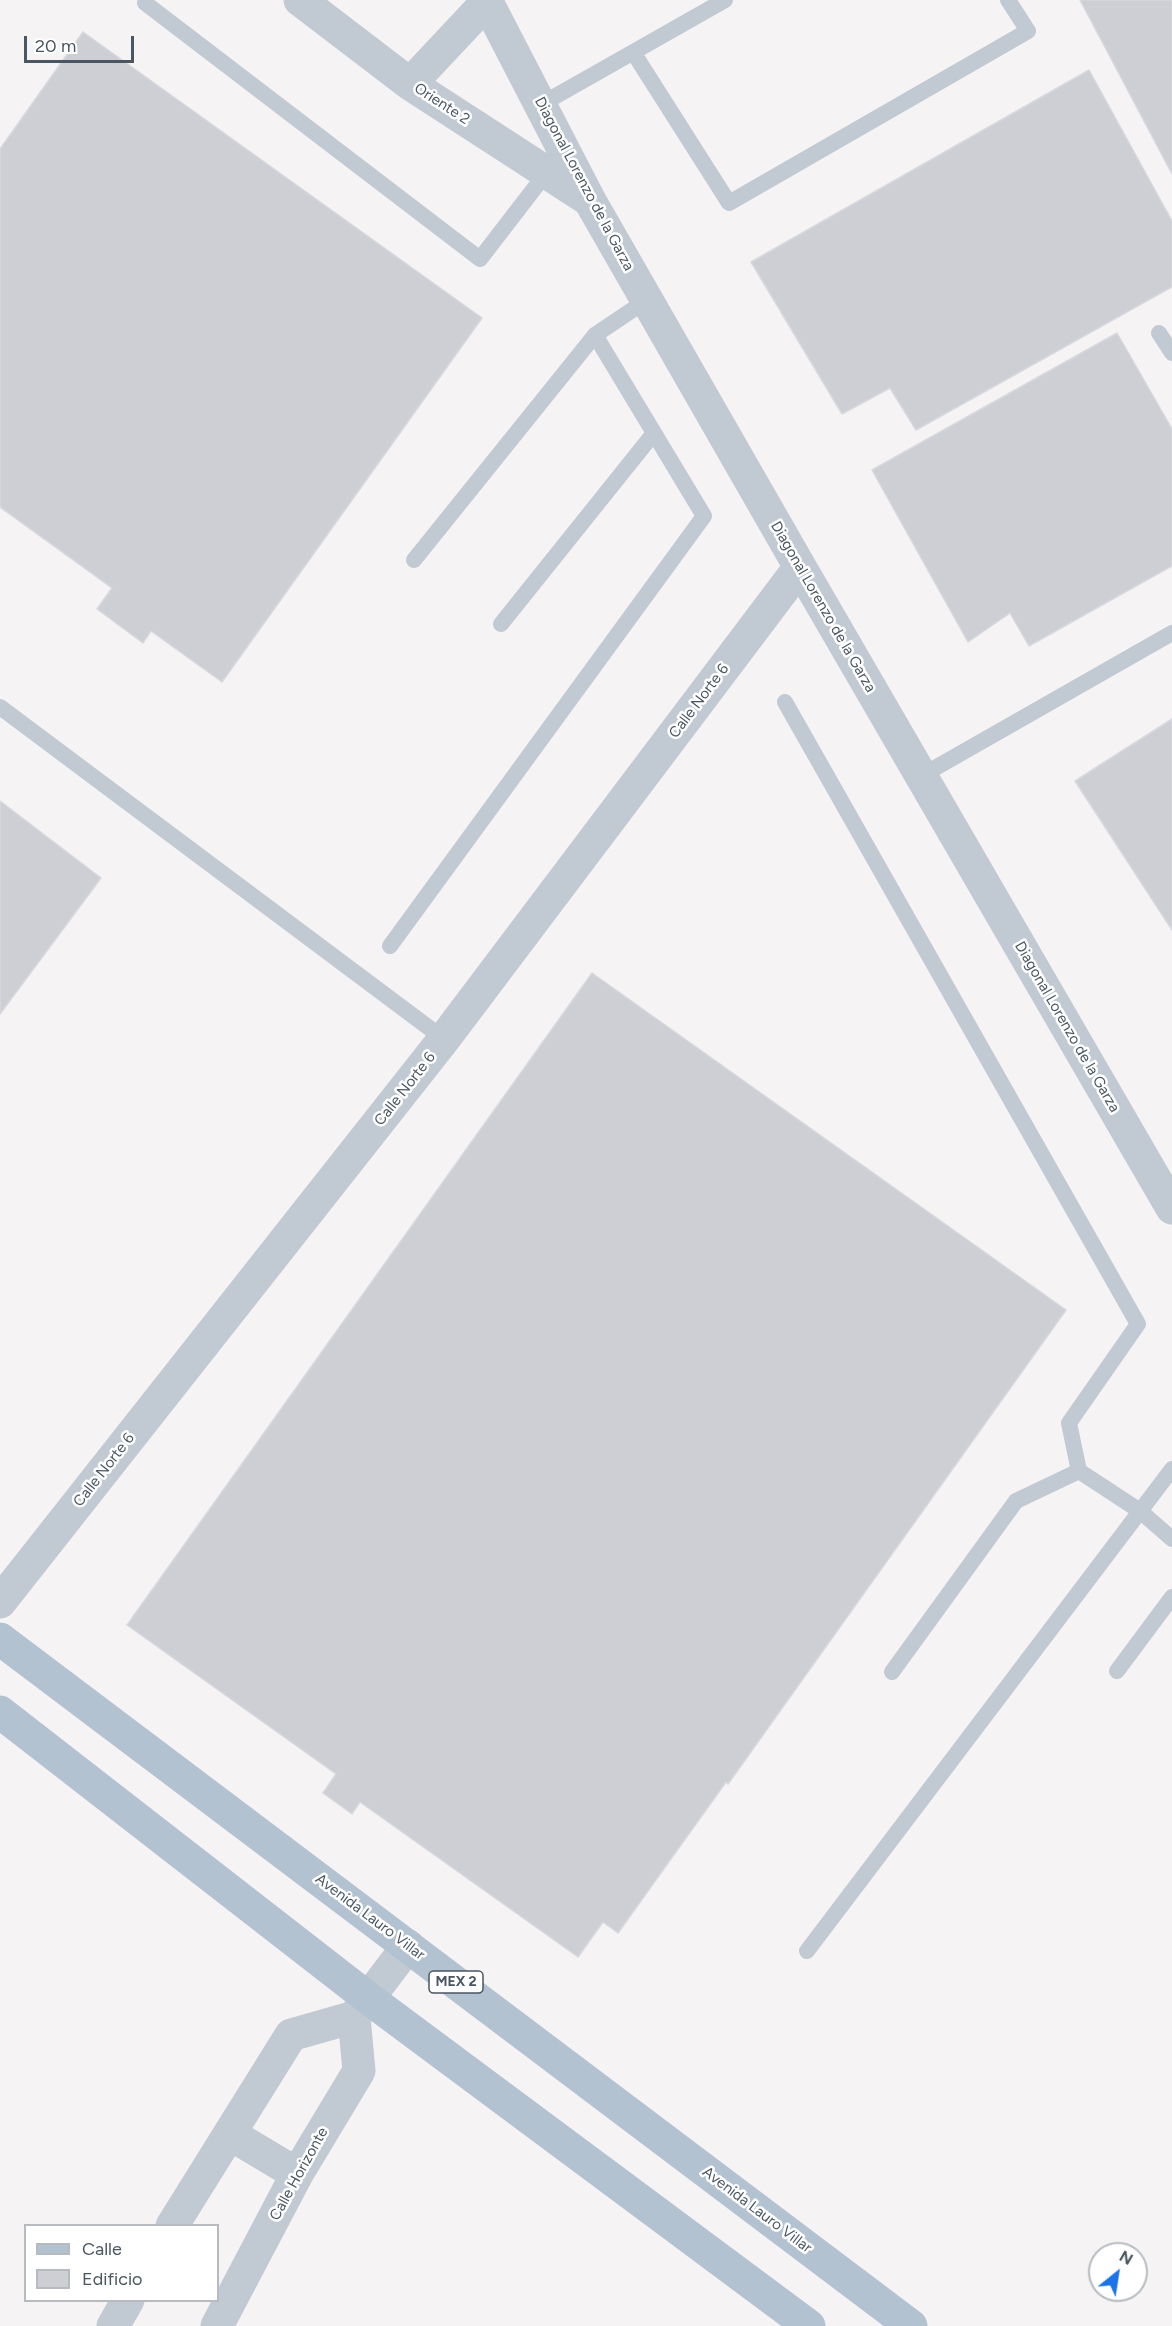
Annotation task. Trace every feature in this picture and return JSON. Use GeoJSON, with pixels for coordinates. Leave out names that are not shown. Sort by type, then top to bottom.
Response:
{"type":"FeatureCollection","features":[{"type":"Feature","properties":{"kind":"main road","name":"Avenida Lauro Villar"},"geometry":{"type":"LineString","coordinates":[[0,1640],[911,2326]]}},
{"type":"Feature","properties":{"kind":"main road"},"geometry":{"type":"LineString","coordinates":[[0,1712],[361,2007],[809,2326]]}},
{"type":"Feature","properties":{"kind":"street","name":"Oriente 2"},"geometry":{"type":"LineString","coordinates":[[300,0],[410,84],[590,201]]}},
{"type":"Feature","properties":{"kind":"street"},"geometry":{"type":"LineString","coordinates":[[410,84],[486,1]]}},
{"type":"Feature","properties":{"kind":"street","name":"Diagonal Lorenzo de la Garza"},"geometry":{"type":"LineString","coordinates":[[486,1],[590,201],[1172,1208]]}},
{"type":"Feature","properties":{"kind":"street","name":"Calle Norte 6"},"geometry":{"type":"LineString","coordinates":[[0,1602],[444,1039],[800,567]]}},
{"type":"Feature","properties":{"kind":"street"},"geometry":{"type":"LineString","coordinates":[[173,2224],[291,2035],[361,2007],[408,1946]]}},
{"type":"Feature","properties":{"kind":"street","name":"Calle Horizonte"},"geometry":{"type":"LineString","coordinates":[[218,2326],[297,2174],[359,2071],[361,2007]]}},
{"type":"Feature","properties":{"kind":"street"},"geometry":{"type":"LineString","coordinates":[[231,2134],[297,2174]]}},
{"type":"Feature","properties":{"kind":"street"},"geometry":{"type":"LineString","coordinates":[[113,2326],[127,2302]]}},
{"type":"Feature","properties":{"kind":"lane"},"geometry":{"type":"LineString","coordinates":[[540,105],[725,0]]}},
{"type":"Feature","properties":{"kind":"lane"},"geometry":{"type":"LineString","coordinates":[[633,52],[729,203],[1028,31],[1008,0]]}},
{"type":"Feature","properties":{"kind":"lane"},"geometry":{"type":"LineString","coordinates":[[145,3],[480,259],[547,172]]}},
{"type":"Feature","properties":{"kind":"lane"},"geometry":{"type":"LineString","coordinates":[[414,560],[595,335],[647,300]]}},
{"type":"Feature","properties":{"kind":"lane"},"geometry":{"type":"LineString","coordinates":[[1159,333],[1172,354]]}},
{"type":"Feature","properties":{"kind":"lane"},"geometry":{"type":"LineString","coordinates":[[390,945],[704,516],[595,335]]}},
{"type":"Feature","properties":{"kind":"lane"},"geometry":{"type":"LineString","coordinates":[[501,624],[654,433]]}},
{"type":"Feature","properties":{"kind":"lane"},"geometry":{"type":"LineString","coordinates":[[921,776],[1172,633]]}},
{"type":"Feature","properties":{"kind":"lane"},"geometry":{"type":"LineString","coordinates":[[785,702],[1138,1324],[1069,1423],[1079,1471],[1140,1510],[1172,1539]]}},
{"type":"Feature","properties":{"kind":"lane"},"geometry":{"type":"LineString","coordinates":[[0,707],[444,1039]]}},
{"type":"Feature","properties":{"kind":"lane"},"geometry":{"type":"LineString","coordinates":[[807,1951],[1172,1469]]}},
{"type":"Feature","properties":{"kind":"lane"},"geometry":{"type":"LineString","coordinates":[[892,1672],[1016,1501],[1079,1471]]}},
{"type":"Feature","properties":{"kind":"lane"},"geometry":{"type":"LineString","coordinates":[[1117,1671],[1172,1597]]}},
{"type":"Feature","properties":{"kind":"building"},"geometry":{"type":"Polygon","coordinates":[[[1080,0],[1172,0],[1172,174],[1080,0]]]}},
{"type":"Feature","properties":{"kind":"building"},"geometry":{"type":"Polygon","coordinates":[[[83,32],[482,318],[222,682],[151,631],[143,643],[97,609],[112,588],[0,507],[0,149],[83,32]]]}},
{"type":"Feature","properties":{"kind":"building"},"geometry":{"type":"Polygon","coordinates":[[[1089,70],[1172,221],[1172,287],[916,430],[890,388],[842,414],[751,262],[1089,70]]]}},
{"type":"Feature","properties":{"kind":"building"},"geometry":{"type":"Polygon","coordinates":[[[1117,333],[1172,429],[1172,566],[1029,646],[1010,613],[968,642],[872,470],[1117,333]]]}},
{"type":"Feature","properties":{"kind":"building"},"geometry":{"type":"Polygon","coordinates":[[[1172,719],[1172,930],[1075,781],[1172,719]]]}},
{"type":"Feature","properties":{"kind":"building"},"geometry":{"type":"Polygon","coordinates":[[[0,801],[101,878],[0,1014],[0,801]]]}},
{"type":"Feature","properties":{"kind":"building"},"geometry":{"type":"Polygon","coordinates":[[[592,973],[1066,1310],[728,1784],[726,1782],[618,1933],[603,1922],[578,1957],[360,1802],[352,1814],[323,1793],[336,1774],[127,1625],[592,973]]]}}]}
